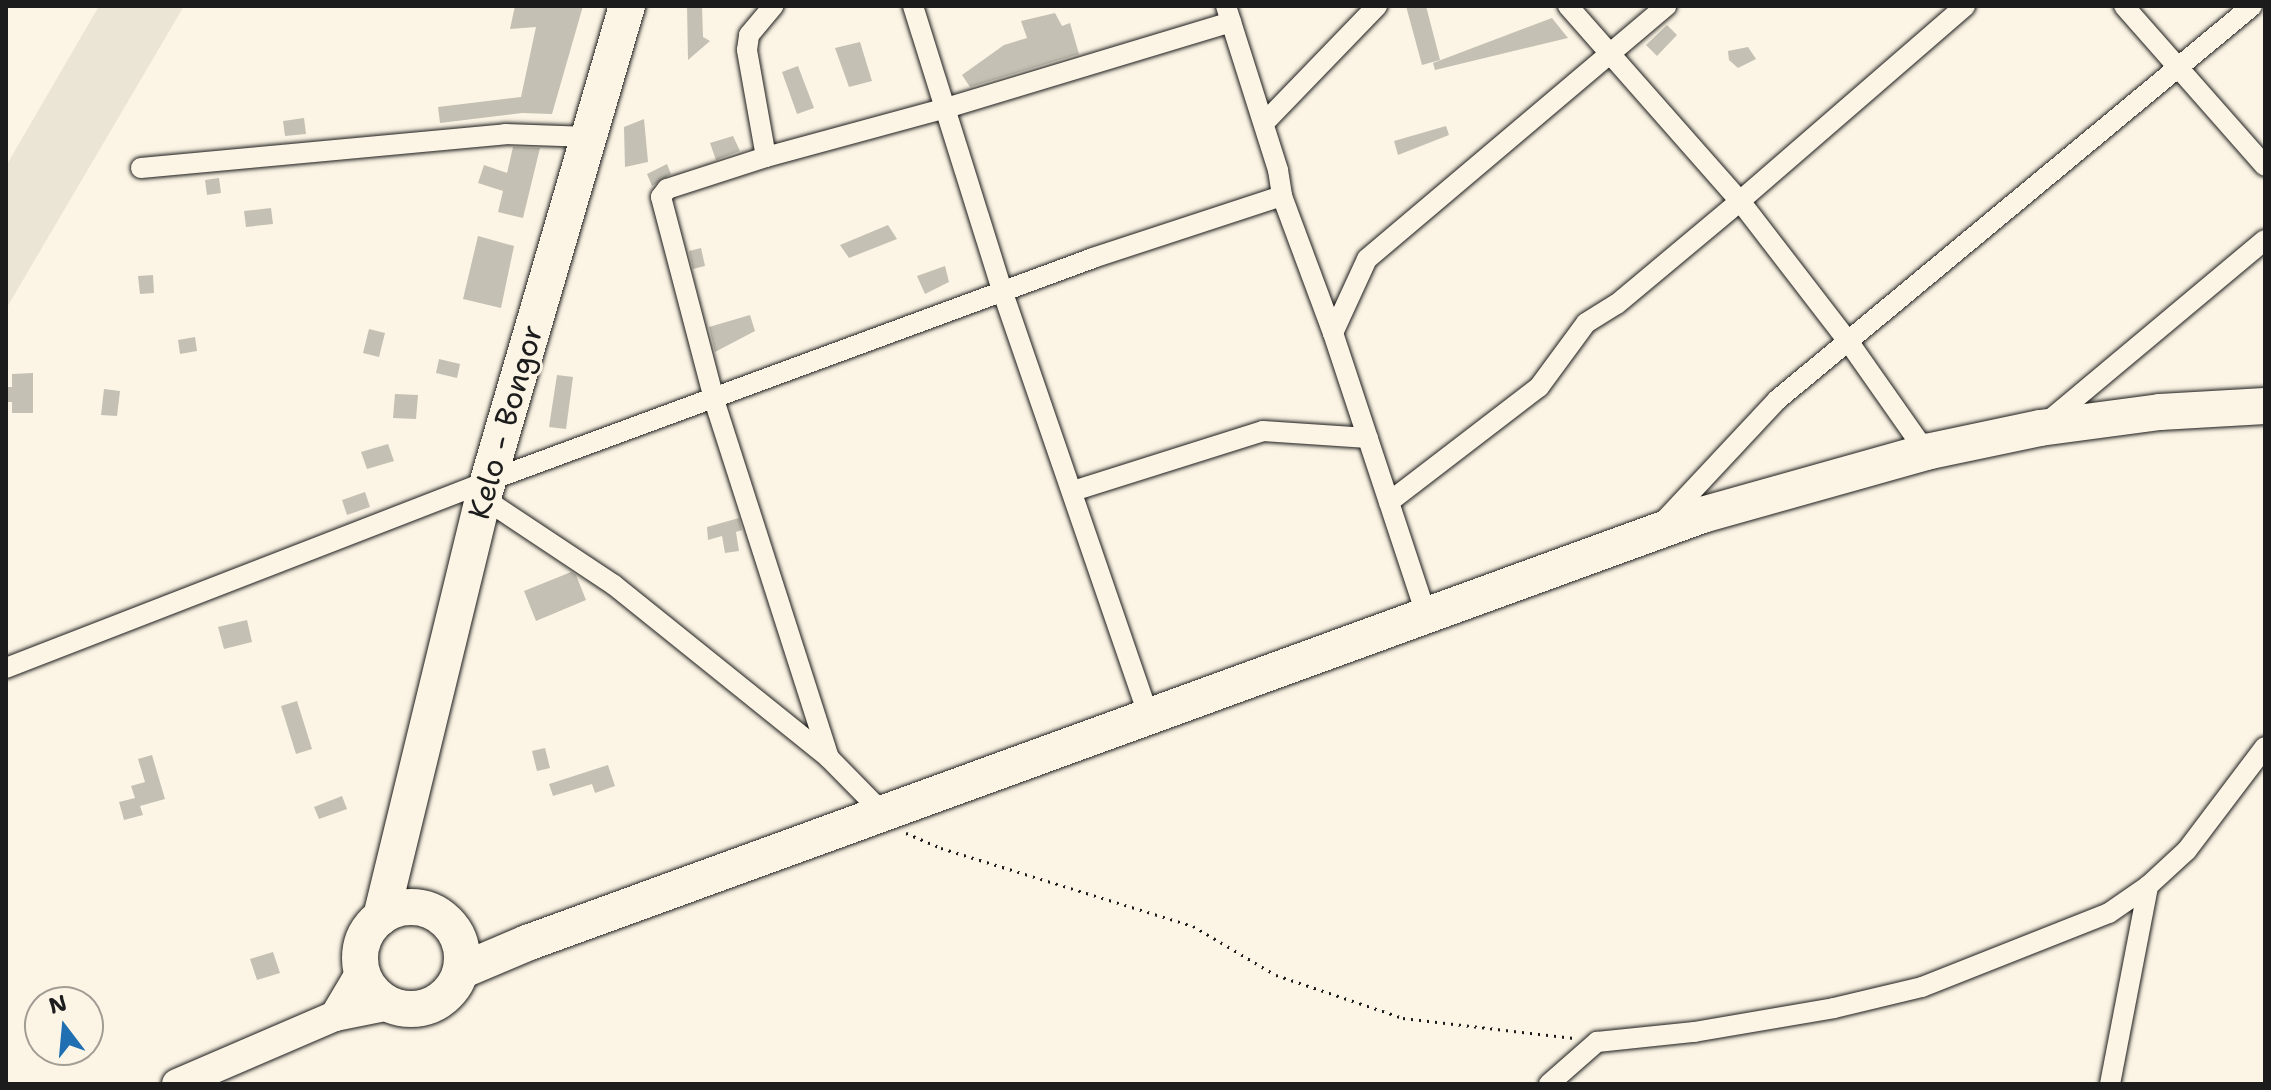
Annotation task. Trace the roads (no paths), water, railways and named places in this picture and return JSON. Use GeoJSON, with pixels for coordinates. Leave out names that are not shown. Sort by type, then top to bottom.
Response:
{"type":"FeatureCollection","features":[{"type":"Feature","properties":{"kind":"highway","name":"Kelo - Bongor"},"geometry":{"type":"LineString","coordinates":[[381,917],[486,489],[627,6]]}},
{"type":"Feature","properties":{"kind":"highway"},"geometry":{"type":"LineString","coordinates":[[461,971],[460,944],[455,932],[443,918],[427,910],[411,907],[381,917],[362,942],[361,972],[368,987],[390,1005],[411,1010],[427,1007],[442,999],[461,971],[527,943],[1702,515],[1926,452],[2040,428],[2160,412],[2265,406]]}},
{"type":"Feature","properties":{"kind":"highway"},"geometry":{"type":"LineString","coordinates":[[400,842],[427,910]]}},
{"type":"Feature","properties":{"kind":"highway"},"geometry":{"type":"LineString","coordinates":[[455,932],[527,943]]}},
{"type":"Feature","properties":{"kind":"main road"},"geometry":{"type":"LineString","coordinates":[[335,1016],[361,972]]}},
{"type":"Feature","properties":{"kind":"main road"},"geometry":{"type":"LineString","coordinates":[[177,1084],[335,1016],[390,1005]]}},
{"type":"Feature","properties":{"kind":"street"},"geometry":{"type":"LineString","coordinates":[[766,157],[747,50],[749,35],[773,6]]}},
{"type":"Feature","properties":{"kind":"street"},"geometry":{"type":"LineString","coordinates":[[913,6],[1003,293],[1149,718]]}},
{"type":"Feature","properties":{"kind":"street"},"geometry":{"type":"LineString","coordinates":[[1264,123],[1377,6]]}},
{"type":"Feature","properties":{"kind":"street"},"geometry":{"type":"LineString","coordinates":[[1568,6],[1608,55],[1740,201],[1848,341],[1926,452]]}},
{"type":"Feature","properties":{"kind":"street"},"geometry":{"type":"LineString","coordinates":[[1333,333],[1367,259],[1666,6]]}},
{"type":"Feature","properties":{"kind":"street"},"geometry":{"type":"LineString","coordinates":[[1389,502],[1539,387],[1586,323],[1617,304],[1965,6]]}},
{"type":"Feature","properties":{"kind":"street"},"geometry":{"type":"LineString","coordinates":[[2124,6],[2265,166]]}},
{"type":"Feature","properties":{"kind":"street"},"geometry":{"type":"LineString","coordinates":[[1654,532],[1777,400],[2252,6]]}},
{"type":"Feature","properties":{"kind":"street"},"geometry":{"type":"LineString","coordinates":[[829,758],[714,399],[661,197],[667,189],[766,157],[943,109],[1229,14],[1264,123],[1282,196],[1333,333],[1426,615]]}},
{"type":"Feature","properties":{"kind":"street"},"geometry":{"type":"LineString","coordinates":[[141,168],[505,134],[589,137]]}},
{"type":"Feature","properties":{"kind":"street"},"geometry":{"type":"LineString","coordinates":[[6,668],[1104,254],[1282,196]]}},
{"type":"Feature","properties":{"kind":"street"},"geometry":{"type":"LineString","coordinates":[[2040,428],[2265,240]]}},
{"type":"Feature","properties":{"kind":"street"},"geometry":{"type":"LineString","coordinates":[[1073,491],[1263,431],[1368,438]]}},
{"type":"Feature","properties":{"kind":"street"},"geometry":{"type":"LineString","coordinates":[[486,489],[614,585],[829,758],[885,815]]}},
{"type":"Feature","properties":{"kind":"street"},"geometry":{"type":"LineString","coordinates":[[1549,1084],[1597,1042],[1694,1032],[1834,1008],[1922,987],[2109,913],[2148,886],[2187,850],[2265,747]]}},
{"type":"Feature","properties":{"kind":"street"},"geometry":{"type":"LineString","coordinates":[[2110,1084],[2148,886]]}}]}
